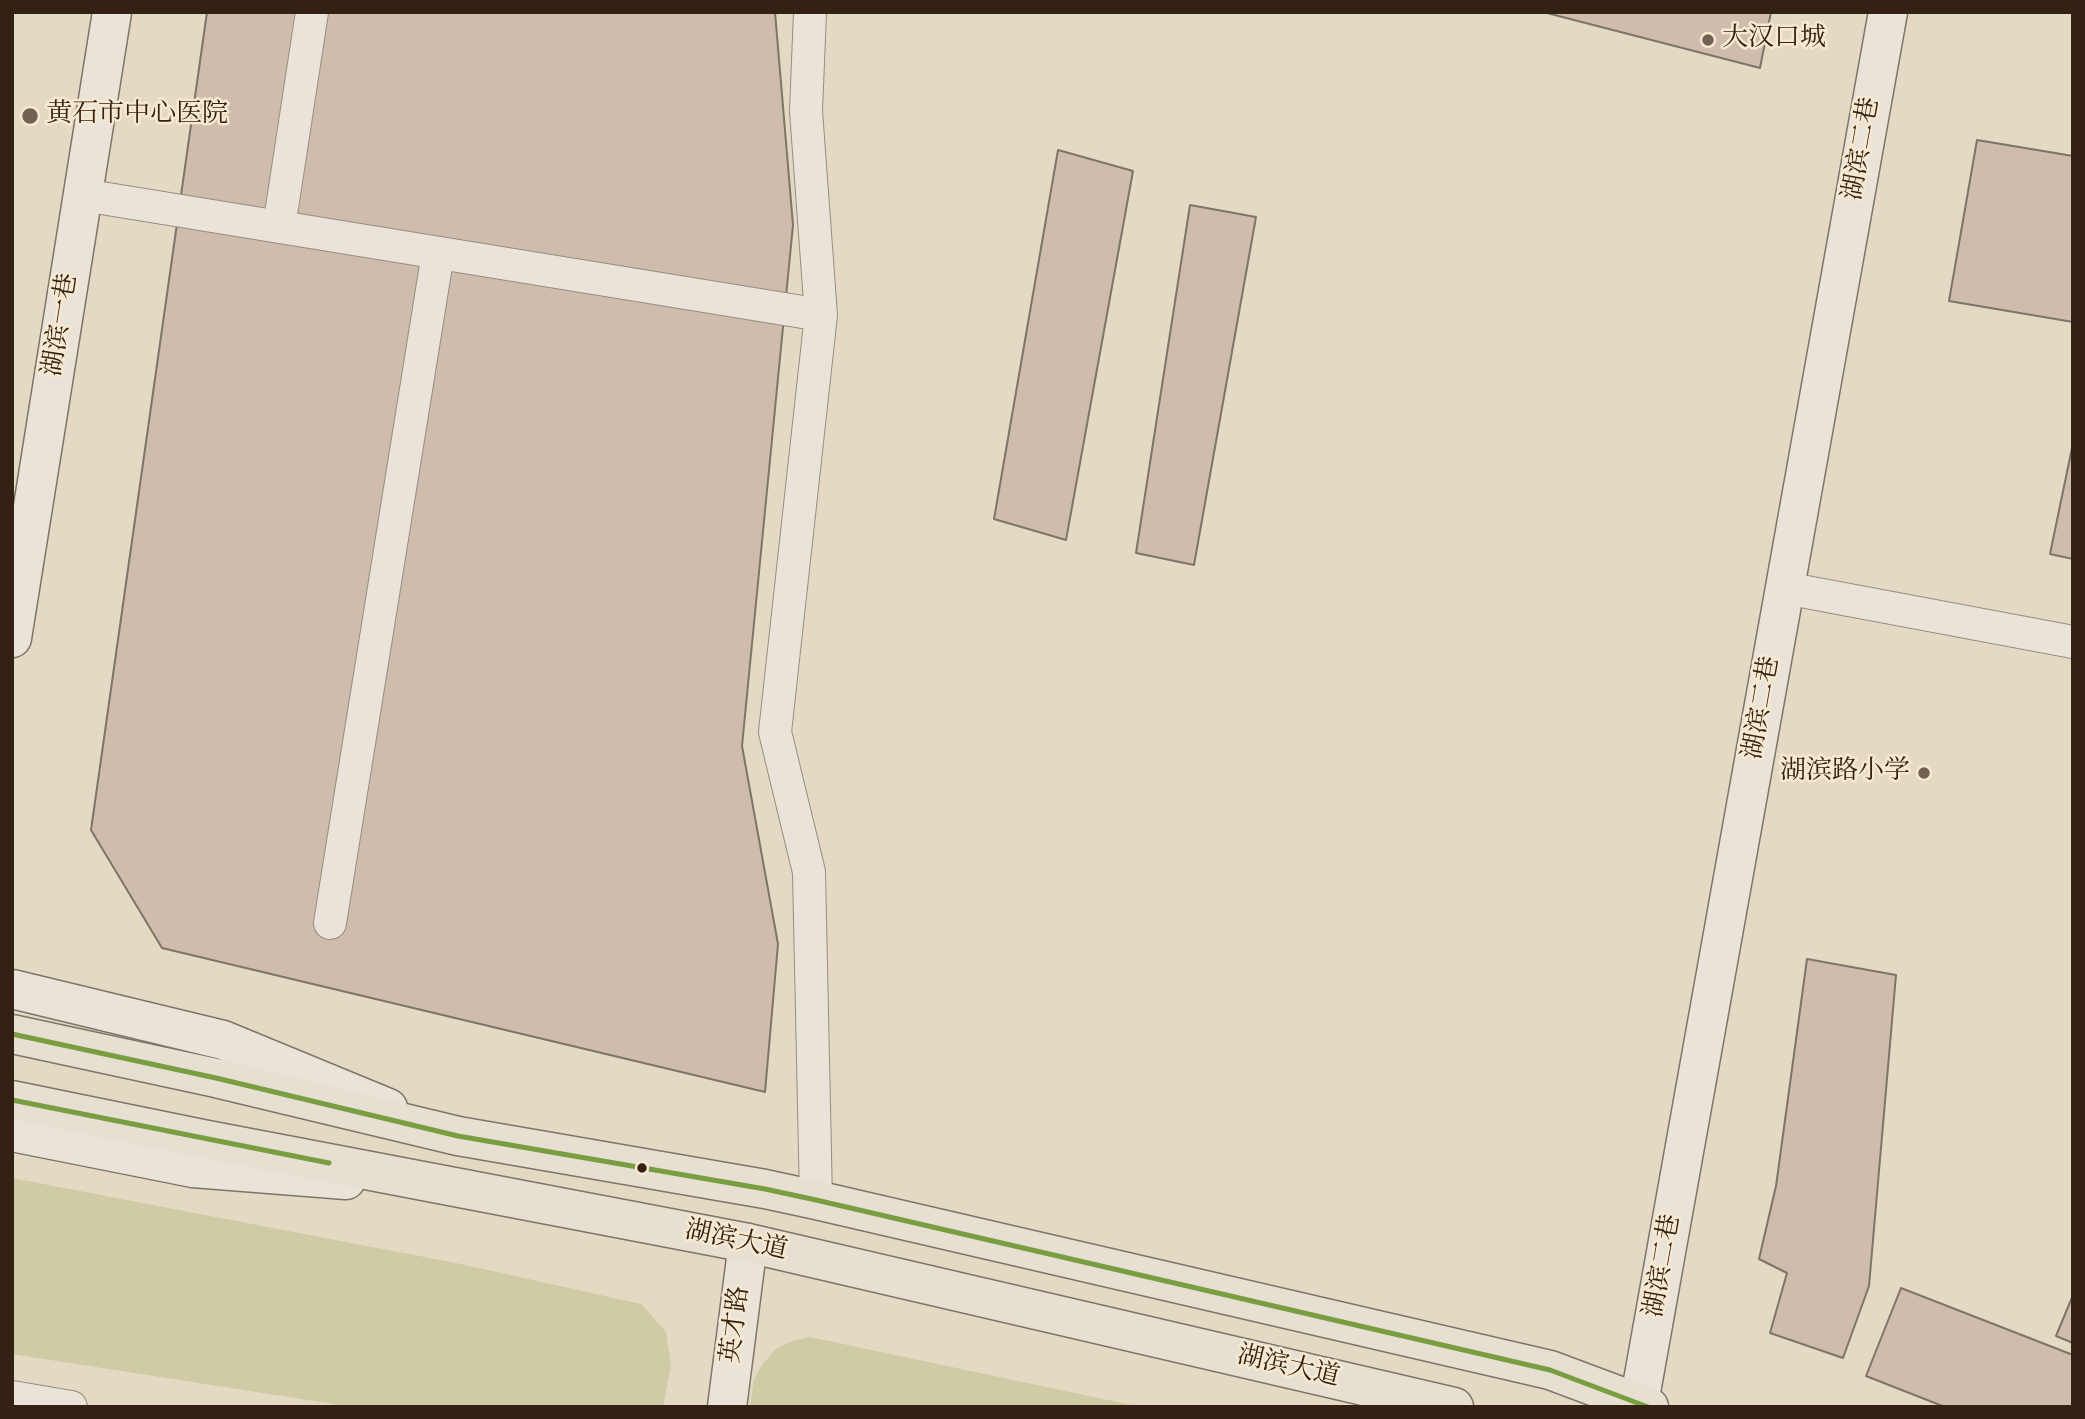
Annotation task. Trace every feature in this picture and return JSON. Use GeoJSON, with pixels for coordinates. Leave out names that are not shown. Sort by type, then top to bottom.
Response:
{"type":"FeatureCollection","features":[{"type":"Feature","properties":{"kind":"main road"},"geometry":{"type":"LineString","coordinates":[[12,1034],[216,1077],[458,1136],[752,1186],[816,1200],[1549,1370],[1644,1405]]}},
{"type":"Feature","properties":{"kind":"main road","name":"湖滨大道"},"geometry":{"type":"LineString","coordinates":[[12,1100],[748,1243],[1454,1407]]}},
{"type":"Feature","properties":{"kind":"street","name":"湖滨一巷"},"geometry":{"type":"LineString","coordinates":[[12,638],[112,12]]}},
{"type":"Feature","properties":{"kind":"street"},"geometry":{"type":"LineString","coordinates":[[279,227],[312,12]]}},
{"type":"Feature","properties":{"kind":"street"},"geometry":{"type":"LineString","coordinates":[[810,12],[806,111],[821,314],[775,732],[809,872],[816,1200]]}},
{"type":"Feature","properties":{"kind":"street","name":"湖滨二巷"},"geometry":{"type":"LineString","coordinates":[[1644,1405],[1888,12]]}},
{"type":"Feature","properties":{"kind":"street"},"geometry":{"type":"LineString","coordinates":[[83,195],[821,314]]}},
{"type":"Feature","properties":{"kind":"street"},"geometry":{"type":"LineString","coordinates":[[330,923],[438,253]]}},
{"type":"Feature","properties":{"kind":"street"},"geometry":{"type":"LineString","coordinates":[[1785,589],[2073,642]]}},
{"type":"Feature","properties":{"kind":"street"},"geometry":{"type":"LineString","coordinates":[[12,989],[223,1040],[458,1136]]}},
{"type":"Feature","properties":{"kind":"street"},"geometry":{"type":"LineString","coordinates":[[12,1132],[193,1168],[461,1188]]}},
{"type":"Feature","properties":{"kind":"street","name":"英才路"},"geometry":{"type":"LineString","coordinates":[[727,1407],[748,1243]]}},
{"type":"Feature","properties":{"kind":"street"},"geometry":{"type":"LineString","coordinates":[[12,1397],[71,1407]]}},
{"type":"Feature","properties":{"kind":"shaded area"},"geometry":{"type":"Polygon","coordinates":[[[12,1178],[461,1264],[641,1304],[666,1332],[671,1365],[663,1407],[353,1407],[12,1354],[12,1178]]]}},
{"type":"Feature","properties":{"kind":"shaded area"},"geometry":{"type":"Polygon","coordinates":[[[810,1337],[1141,1407],[750,1407],[754,1379],[775,1350],[792,1341],[810,1337]]]}},
{"type":"Feature","properties":{"kind":"building"},"geometry":{"type":"Polygon","coordinates":[[[207,12],[775,12],[793,225],[742,746],[778,944],[765,1092],[162,948],[91,830],[207,12]]]}},
{"type":"Feature","properties":{"kind":"building","name":"大汉口城"},"geometry":{"type":"Polygon","coordinates":[[[1543,12],[1771,12],[1760,68],[1543,12]]]}},
{"type":"Feature","properties":{"kind":"building"},"geometry":{"type":"Polygon","coordinates":[[[1977,140],[2073,156],[2073,322],[1949,301],[1977,140]]]}},
{"type":"Feature","properties":{"kind":"building"},"geometry":{"type":"Polygon","coordinates":[[[1058,150],[1133,171],[1066,540],[994,519],[1058,150]]]}},
{"type":"Feature","properties":{"kind":"building"},"geometry":{"type":"Polygon","coordinates":[[[1190,205],[1256,217],[1194,565],[1136,553],[1190,205]]]}},
{"type":"Feature","properties":{"kind":"building"},"geometry":{"type":"Polygon","coordinates":[[[2073,443],[2073,559],[2050,554],[2073,443]]]}},
{"type":"Feature","properties":{"kind":"building"},"geometry":{"type":"Polygon","coordinates":[[[1807,959],[1896,975],[1869,1286],[1843,1358],[1770,1333],[1787,1273],[1759,1259],[1776,1186],[1807,959]]]}},
{"type":"Feature","properties":{"kind":"building"},"geometry":{"type":"Polygon","coordinates":[[[1901,1288],[2073,1355],[2073,1407],[1945,1407],[1866,1376],[1901,1288]]]}},
{"type":"Feature","properties":{"kind":"building"},"geometry":{"type":"Polygon","coordinates":[[[2073,1295],[2073,1343],[2056,1336],[2073,1295]]]}},
{"type":"Feature","properties":{"kind":"transit line"},"geometry":{"type":"LineString","coordinates":[[12,1034],[216,1078],[458,1136],[816,1200],[1550,1370],[1648,1407]]}},
{"type":"Feature","properties":{"kind":"transit line"},"geometry":{"type":"LineString","coordinates":[[12,1100],[329,1163]]}},
{"type":"Feature","properties":{"kind":"place","name":"大汉口城"},"geometry":{"type":"Point","coordinates":[1708,40]}},
{"type":"Feature","properties":{"kind":"place","name":"黄石市中心医院"},"geometry":{"type":"Point","coordinates":[30,116]}},
{"type":"Feature","properties":{"kind":"place","name":"湖滨路小学"},"geometry":{"type":"Point","coordinates":[1924,773]}}]}
